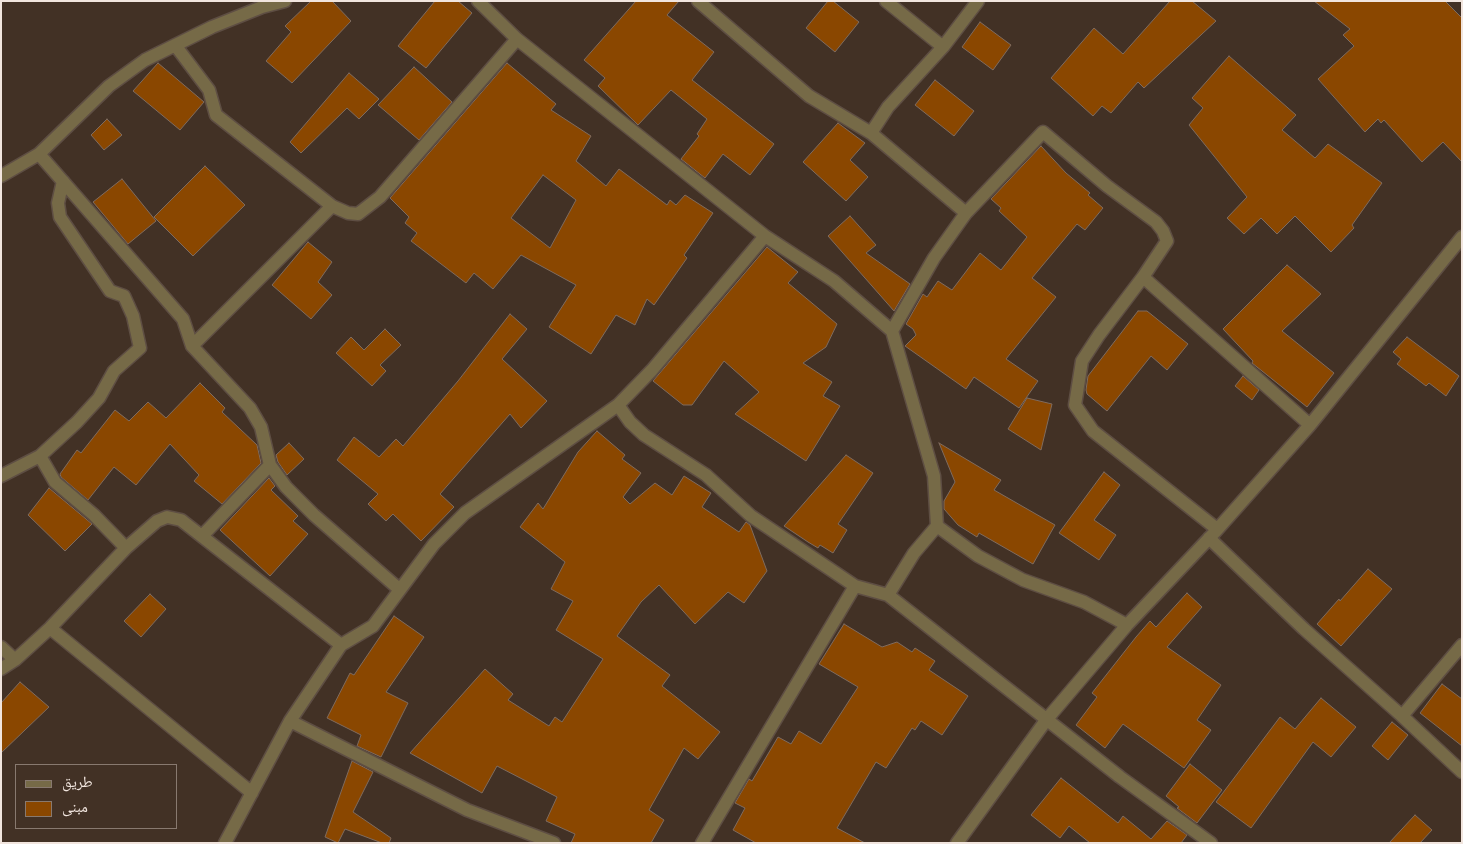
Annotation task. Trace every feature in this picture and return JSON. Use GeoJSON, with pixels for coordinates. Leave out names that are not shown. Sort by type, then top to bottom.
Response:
{"type":"FeatureCollection","features":[{"type":"Feature","properties":{"kind":"street"},"geometry":{"type":"LineString","coordinates":[[1,176],[39,154],[109,86],[145,60],[254,10],[285,1]]}},
{"type":"Feature","properties":{"kind":"street"},"geometry":{"type":"LineString","coordinates":[[478,1],[516,39],[765,236],[834,281],[892,331],[934,476],[937,526],[914,552],[888,595]]}},
{"type":"Feature","properties":{"kind":"street"},"geometry":{"type":"LineString","coordinates":[[698,1],[809,96],[871,133],[966,213]]}},
{"type":"Feature","properties":{"kind":"street"},"geometry":{"type":"LineString","coordinates":[[886,1],[942,47]]}},
{"type":"Feature","properties":{"kind":"street"},"geometry":{"type":"LineString","coordinates":[[871,133],[888,107],[942,47],[978,1]]}},
{"type":"Feature","properties":{"kind":"street"},"geometry":{"type":"LineString","coordinates":[[175,45],[210,90],[216,115],[332,206],[348,213],[358,214],[380,197],[516,39]]}},
{"type":"Feature","properties":{"kind":"street"},"geometry":{"type":"LineString","coordinates":[[892,331],[934,258],[966,213],[1038,135],[1043,132],[1107,186],[1156,222],[1163,231],[1167,241],[1144,277],[1099,334],[1082,361],[1075,405],[1093,431],[1213,534],[1317,641],[1462,772]]}},
{"type":"Feature","properties":{"kind":"street"},"geometry":{"type":"LineString","coordinates":[[39,154],[183,319],[192,346],[250,408],[261,427],[270,465],[286,487],[314,515],[398,589]]}},
{"type":"Feature","properties":{"kind":"street"},"geometry":{"type":"LineString","coordinates":[[1,476],[40,456],[99,398],[114,371],[140,348],[133,316],[124,296],[110,292],[60,217],[58,203],[62,181]]}},
{"type":"Feature","properties":{"kind":"street"},"geometry":{"type":"LineString","coordinates":[[192,346],[332,206]]}},
{"type":"Feature","properties":{"kind":"street"},"geometry":{"type":"LineString","coordinates":[[225,843],[290,721],[341,645],[373,626],[398,589],[434,544],[465,512],[618,405],[652,370],[765,236]]}},
{"type":"Feature","properties":{"kind":"street"},"geometry":{"type":"LineString","coordinates":[[957,843],[1047,719],[1127,625],[1213,534],[1310,425],[1462,236]]}},
{"type":"Feature","properties":{"kind":"street"},"geometry":{"type":"LineString","coordinates":[[1144,277],[1310,425]]}},
{"type":"Feature","properties":{"kind":"street"},"geometry":{"type":"LineString","coordinates":[[618,405],[630,422],[644,435],[706,475],[751,516],[855,586],[888,595],[1120,777],[1210,843]]}},
{"type":"Feature","properties":{"kind":"street"},"geometry":{"type":"LineString","coordinates":[[40,456],[55,482],[94,514],[126,548]]}},
{"type":"Feature","properties":{"kind":"street"},"geometry":{"type":"LineString","coordinates":[[202,536],[270,465]]}},
{"type":"Feature","properties":{"kind":"street"},"geometry":{"type":"LineString","coordinates":[[1,669],[15,660],[50,628],[126,548],[157,521],[166,517],[181,520],[341,645]]}},
{"type":"Feature","properties":{"kind":"street"},"geometry":{"type":"LineString","coordinates":[[937,526],[978,556],[1023,580],[1084,602],[1127,625]]}},
{"type":"Feature","properties":{"kind":"street"},"geometry":{"type":"LineString","coordinates":[[702,843],[855,586]]}},
{"type":"Feature","properties":{"kind":"street"},"geometry":{"type":"LineString","coordinates":[[50,628],[252,793]]}},
{"type":"Feature","properties":{"kind":"street"},"geometry":{"type":"LineString","coordinates":[[1402,716],[1462,645]]}},
{"type":"Feature","properties":{"kind":"street"},"geometry":{"type":"LineString","coordinates":[[1,647],[15,660]]}},
{"type":"Feature","properties":{"kind":"street"},"geometry":{"type":"LineString","coordinates":[[290,721],[467,810],[554,843]]}},
{"type":"Feature","properties":{"kind":"building"},"geometry":{"type":"Polygon","coordinates":[[[311,1],[332,1],[351,21],[292,83],[266,61],[291,32],[285,26],[311,1]]]}},
{"type":"Feature","properties":{"kind":"building"},"geometry":{"type":"Polygon","coordinates":[[[435,1],[458,1],[472,13],[426,68],[398,46],[435,1]]]}},
{"type":"Feature","properties":{"kind":"building"},"geometry":{"type":"Polygon","coordinates":[[[636,1],[679,1],[667,15],[714,52],[692,80],[774,144],[750,175],[723,154],[705,178],[681,159],[699,136],[697,134],[707,119],[671,90],[638,125],[598,86],[605,78],[584,60],[636,1]]]}},
{"type":"Feature","properties":{"kind":"building"},"geometry":{"type":"Polygon","coordinates":[[[828,1],[833,1],[859,22],[835,52],[806,28],[828,1]]]}},
{"type":"Feature","properties":{"kind":"building"},"geometry":{"type":"Polygon","coordinates":[[[1170,1],[1192,1],[1216,21],[1144,88],[1138,82],[1111,113],[1102,106],[1093,116],[1051,78],[1094,28],[1123,54],[1170,1]]]}},
{"type":"Feature","properties":{"kind":"building"},"geometry":{"type":"Polygon","coordinates":[[[1314,1],[1445,1],[1462,18],[1462,162],[1443,142],[1422,162],[1384,120],[1381,123],[1378,119],[1365,132],[1318,79],[1354,46],[1343,35],[1350,29],[1314,1]]]}},
{"type":"Feature","properties":{"kind":"building"},"geometry":{"type":"Polygon","coordinates":[[[980,22],[1011,45],[993,70],[962,47],[980,22]]]}},
{"type":"Feature","properties":{"kind":"building"},"geometry":{"type":"Polygon","coordinates":[[[1229,56],[1296,115],[1282,130],[1315,158],[1328,144],[1382,183],[1352,225],[1354,228],[1331,252],[1295,216],[1277,234],[1261,218],[1244,234],[1227,218],[1247,197],[1189,125],[1203,108],[1192,98],[1229,56]]]}},
{"type":"Feature","properties":{"kind":"building"},"geometry":{"type":"Polygon","coordinates":[[[158,63],[204,102],[180,130],[133,91],[158,63]]]}},
{"type":"Feature","properties":{"kind":"building"},"geometry":{"type":"Polygon","coordinates":[[[507,63],[556,104],[551,110],[591,136],[576,161],[606,186],[619,169],[667,205],[670,200],[676,205],[685,195],[713,213],[684,255],[687,258],[654,305],[647,299],[635,325],[616,315],[591,354],[549,327],[576,285],[521,255],[493,289],[474,273],[466,283],[411,241],[417,233],[405,223],[409,217],[390,198],[507,63]],[[543,175],[511,218],[550,248],[576,200],[543,175]]]}},
{"type":"Feature","properties":{"kind":"building"},"geometry":{"type":"Polygon","coordinates":[[[414,67],[452,102],[419,140],[378,105],[414,67]]]}},
{"type":"Feature","properties":{"kind":"building"},"geometry":{"type":"Polygon","coordinates":[[[349,73],[379,99],[359,119],[347,108],[301,153],[290,142],[349,73]]]}},
{"type":"Feature","properties":{"kind":"building"},"geometry":{"type":"Polygon","coordinates":[[[935,80],[974,111],[954,136],[915,105],[935,80]]]}},
{"type":"Feature","properties":{"kind":"building"},"geometry":{"type":"Polygon","coordinates":[[[107,119],[122,135],[104,150],[91,135],[107,119]]]}},
{"type":"Feature","properties":{"kind":"building"},"geometry":{"type":"Polygon","coordinates":[[[838,123],[865,143],[850,160],[868,177],[846,201],[803,162],[838,123]]]}},
{"type":"Feature","properties":{"kind":"building"},"geometry":{"type":"Polygon","coordinates":[[[1041,146],[1103,208],[1085,230],[1077,224],[1032,278],[1056,297],[1006,359],[1038,381],[1019,408],[974,377],[966,389],[905,346],[916,335],[913,329],[906,324],[923,294],[927,297],[938,281],[952,290],[980,253],[1001,270],[1027,237],[999,211],[1001,208],[991,199],[1041,146]]]}},
{"type":"Feature","properties":{"kind":"building"},"geometry":{"type":"Polygon","coordinates":[[[205,166],[245,205],[193,256],[154,217],[205,166]]]}},
{"type":"Feature","properties":{"kind":"building"},"geometry":{"type":"Polygon","coordinates":[[[122,179],[156,221],[128,244],[93,202],[122,179]]]}},
{"type":"Feature","properties":{"kind":"building"},"geometry":{"type":"Polygon","coordinates":[[[850,216],[876,245],[866,253],[910,284],[894,311],[828,236],[850,216]]]}},
{"type":"Feature","properties":{"kind":"building"},"geometry":{"type":"Polygon","coordinates":[[[308,242],[332,262],[318,282],[332,295],[311,319],[272,285],[308,242]]]}},
{"type":"Feature","properties":{"kind":"building"},"geometry":{"type":"Polygon","coordinates":[[[767,247],[798,272],[788,283],[837,324],[826,347],[803,363],[832,382],[823,396],[840,406],[806,461],[735,414],[759,392],[724,361],[692,405],[683,405],[653,381],[767,247]]]}},
{"type":"Feature","properties":{"kind":"building"},"geometry":{"type":"Polygon","coordinates":[[[1287,265],[1321,294],[1282,331],[1334,373],[1307,407],[1252,363],[1253,361],[1223,329],[1287,265]]]}},
{"type":"Feature","properties":{"kind":"building"},"geometry":{"type":"Polygon","coordinates":[[[1138,311],[1147,311],[1188,344],[1167,370],[1151,356],[1107,411],[1087,394],[1088,376],[1138,311]]]}},
{"type":"Feature","properties":{"kind":"building"},"geometry":{"type":"Polygon","coordinates":[[[510,314],[527,329],[502,359],[547,401],[521,428],[510,414],[440,494],[454,507],[421,541],[393,514],[386,521],[368,504],[378,494],[337,460],[354,437],[379,457],[396,439],[403,446],[458,381],[510,314]]]}},
{"type":"Feature","properties":{"kind":"building"},"geometry":{"type":"Polygon","coordinates":[[[385,329],[401,345],[380,365],[386,371],[372,386],[336,353],[351,337],[364,350],[385,329]]]}},
{"type":"Feature","properties":{"kind":"building"},"geometry":{"type":"Polygon","coordinates":[[[1407,337],[1459,376],[1446,396],[1429,383],[1426,386],[1397,364],[1401,359],[1393,352],[1407,337]]]}},
{"type":"Feature","properties":{"kind":"building"},"geometry":{"type":"Polygon","coordinates":[[[1243,376],[1259,390],[1252,400],[1235,386],[1243,376]]]}},
{"type":"Feature","properties":{"kind":"building"},"geometry":{"type":"Polygon","coordinates":[[[200,383],[225,408],[222,412],[257,445],[261,463],[222,504],[194,481],[199,475],[170,444],[136,485],[114,467],[88,500],[61,477],[60,474],[77,450],[81,453],[115,410],[129,421],[148,402],[166,418],[200,383]]]}},
{"type":"Feature","properties":{"kind":"building"},"geometry":{"type":"Polygon","coordinates":[[[1027,398],[1052,404],[1041,450],[1008,429],[1027,398]]]}},
{"type":"Feature","properties":{"kind":"building"},"geometry":{"type":"Polygon","coordinates":[[[597,431],[625,455],[622,459],[641,473],[623,497],[630,504],[655,483],[672,495],[684,476],[711,493],[702,507],[739,532],[746,522],[750,525],[767,571],[744,603],[728,592],[695,624],[659,585],[641,602],[617,636],[670,675],[662,686],[720,732],[698,759],[684,748],[649,810],[664,820],[651,843],[571,843],[575,834],[546,821],[557,797],[497,766],[482,793],[410,753],[485,669],[513,694],[508,700],[549,726],[555,717],[562,722],[603,659],[556,630],[573,601],[551,589],[565,562],[520,527],[538,503],[543,509],[578,452],[597,431]]]}},
{"type":"Feature","properties":{"kind":"building"},"geometry":{"type":"Polygon","coordinates":[[[289,443],[304,459],[287,475],[278,462],[276,455],[289,443]]]}},
{"type":"Feature","properties":{"kind":"building"},"geometry":{"type":"Polygon","coordinates":[[[939,443],[1001,480],[994,490],[1055,525],[1033,564],[979,533],[977,537],[958,525],[944,509],[944,501],[955,482],[939,443]]]}},
{"type":"Feature","properties":{"kind":"building"},"geometry":{"type":"Polygon","coordinates":[[[846,455],[873,473],[838,524],[847,530],[833,553],[820,545],[818,548],[784,526],[846,455]]]}},
{"type":"Feature","properties":{"kind":"building"},"geometry":{"type":"Polygon","coordinates":[[[1104,472],[1120,485],[1094,520],[1116,535],[1099,560],[1059,533],[1104,472]]]}},
{"type":"Feature","properties":{"kind":"building"},"geometry":{"type":"Polygon","coordinates":[[[269,478],[275,486],[271,490],[298,516],[293,521],[308,534],[270,576],[220,530],[269,478]]]}},
{"type":"Feature","properties":{"kind":"building"},"geometry":{"type":"Polygon","coordinates":[[[49,488],[92,524],[65,551],[28,515],[49,488]]]}},
{"type":"Feature","properties":{"kind":"building"},"geometry":{"type":"Polygon","coordinates":[[[1368,569],[1392,589],[1341,646],[1317,624],[1368,569]]]}},
{"type":"Feature","properties":{"kind":"building"},"geometry":{"type":"Polygon","coordinates":[[[1187,593],[1202,607],[1167,647],[1221,685],[1197,720],[1211,730],[1184,768],[1123,724],[1105,748],[1076,725],[1097,697],[1092,693],[1150,621],[1156,627],[1187,593]]]}},
{"type":"Feature","properties":{"kind":"building"},"geometry":{"type":"Polygon","coordinates":[[[150,594],[166,609],[141,637],[124,621],[150,594]]]}},
{"type":"Feature","properties":{"kind":"building"},"geometry":{"type":"Polygon","coordinates":[[[394,616],[424,637],[386,692],[408,703],[381,757],[357,746],[361,735],[327,718],[350,673],[354,675],[394,616]]]}},
{"type":"Feature","properties":{"kind":"building"},"geometry":{"type":"Polygon","coordinates":[[[844,624],[882,647],[897,642],[912,652],[915,648],[935,661],[929,670],[968,696],[942,735],[921,721],[915,730],[912,728],[886,768],[876,762],[837,828],[865,843],[756,843],[733,830],[745,808],[735,803],[749,779],[752,781],[778,737],[791,744],[799,731],[821,744],[858,687],[819,664],[844,624]]]}},
{"type":"Feature","properties":{"kind":"building"},"geometry":{"type":"Polygon","coordinates":[[[20,682],[49,707],[1,753],[1,703],[20,682]]]}},
{"type":"Feature","properties":{"kind":"building"},"geometry":{"type":"Polygon","coordinates":[[[1442,684],[1462,699],[1462,746],[1420,713],[1442,684]]]}},
{"type":"Feature","properties":{"kind":"building"},"geometry":{"type":"Polygon","coordinates":[[[1321,698],[1356,727],[1331,757],[1313,742],[1251,828],[1216,802],[1280,717],[1295,729],[1321,698]]]}},
{"type":"Feature","properties":{"kind":"building"},"geometry":{"type":"Polygon","coordinates":[[[1392,722],[1408,735],[1388,760],[1372,746],[1392,722]]]}},
{"type":"Feature","properties":{"kind":"building"},"geometry":{"type":"Polygon","coordinates":[[[352,761],[373,772],[353,812],[391,838],[389,843],[382,843],[345,829],[338,843],[325,837],[352,761]]]}},
{"type":"Feature","properties":{"kind":"building"},"geometry":{"type":"Polygon","coordinates":[[[1190,764],[1222,790],[1197,823],[1177,808],[1179,807],[1166,796],[1190,764]]]}},
{"type":"Feature","properties":{"kind":"building"},"geometry":{"type":"Polygon","coordinates":[[[1061,778],[1118,823],[1123,816],[1151,839],[1167,821],[1187,835],[1181,843],[1090,843],[1069,826],[1060,838],[1031,815],[1061,778]]]}},
{"type":"Feature","properties":{"kind":"building"},"geometry":{"type":"Polygon","coordinates":[[[1415,815],[1432,830],[1420,843],[1389,843],[1415,815]]]}}]}
